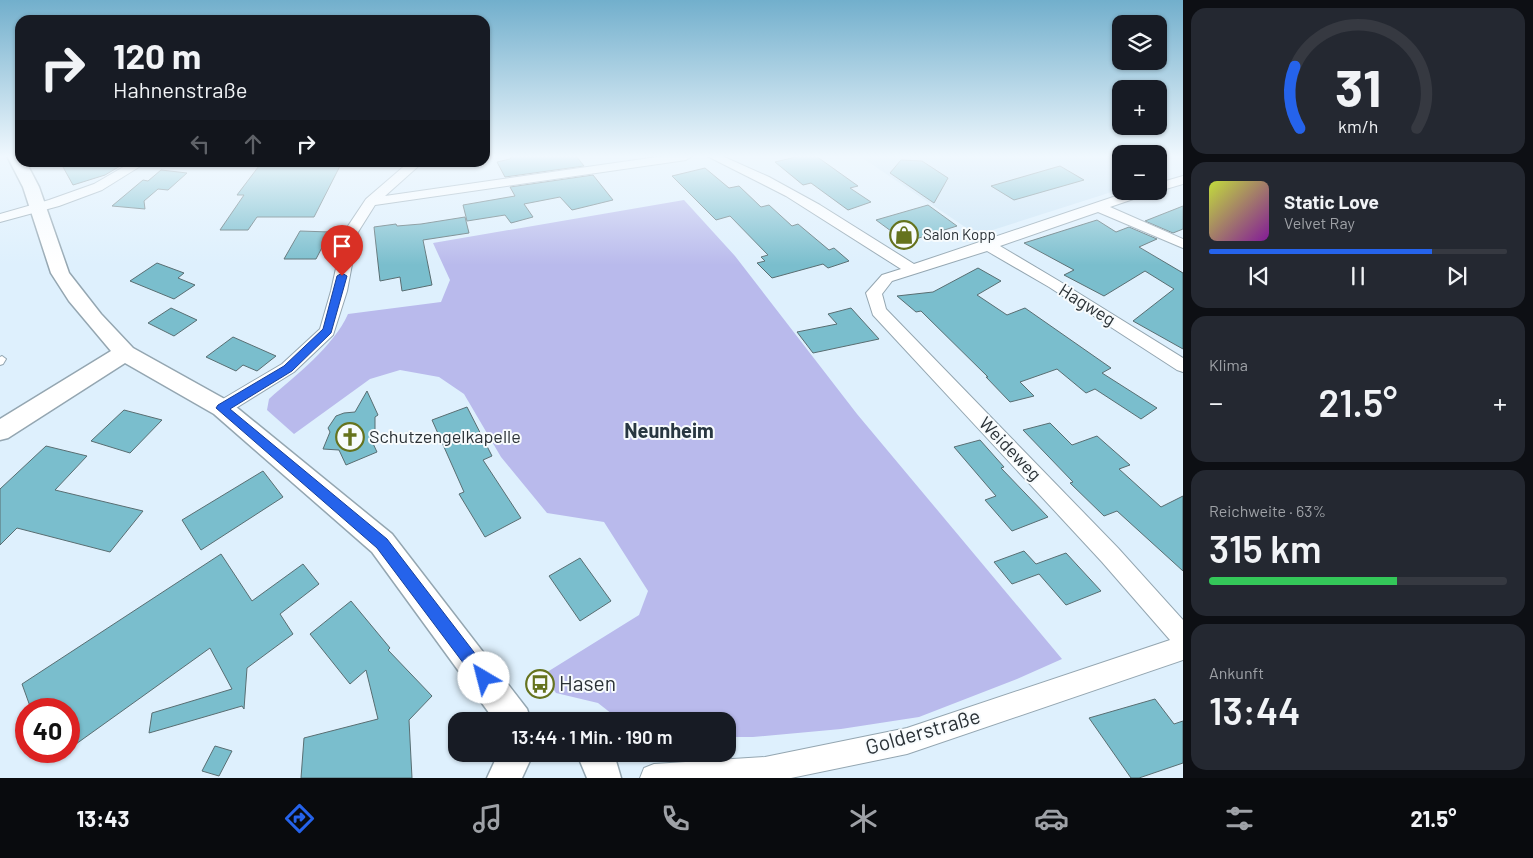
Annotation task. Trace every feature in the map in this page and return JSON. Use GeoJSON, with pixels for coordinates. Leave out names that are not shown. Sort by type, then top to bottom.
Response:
{"type":"FeatureCollection","features":[{"type":"Feature","properties":{"kind":"street"},"geometry":{"type":"LineString","coordinates":[[32,192],[60,273],[76,297],[125,353],[222,408],[382,543],[508,712]]}},
{"type":"Feature","properties":{"kind":"street"},"geometry":{"type":"LineString","coordinates":[[0,218],[85,192]]}},
{"type":"Feature","properties":{"kind":"street"},"geometry":{"type":"LineString","coordinates":[[222,408],[288,368],[327,331],[339,291],[351,232],[371,202],[382,192]]}},
{"type":"Feature","properties":{"kind":"street"},"geometry":{"type":"LineString","coordinates":[[371,202],[437,192]]}},
{"type":"Feature","properties":{"kind":"street"},"geometry":{"type":"LineString","coordinates":[[789,192],[913,270],[988,246],[1118,200]]}},
{"type":"Feature","properties":{"kind":"street"},"geometry":{"type":"LineString","coordinates":[[1098,207],[1183,244]]}},
{"type":"Feature","properties":{"kind":"street","name":"Hagweg"},"geometry":{"type":"LineString","coordinates":[[988,246],[1054,284],[1183,366]]}},
{"type":"Feature","properties":{"kind":"street","name":"Weideweg"},"geometry":{"type":"LineString","coordinates":[[913,270],[887,278],[874,293],[879,311],[1110,555],[1183,637]]}},
{"type":"Feature","properties":{"kind":"street"},"geometry":{"type":"LineString","coordinates":[[0,432],[125,353]]}},
{"type":"Feature","properties":{"kind":"street","name":"Golderstraße"},"geometry":{"type":"LineString","coordinates":[[654,778],[765,770],[907,741],[1183,648]]}},
{"type":"Feature","properties":{"kind":"street"},"geometry":{"type":"LineString","coordinates":[[504,778],[512,762]]}},
{"type":"Feature","properties":{"kind":"street"},"geometry":{"type":"LineString","coordinates":[[600,762],[604,778]]}},
{"type":"Feature","properties":{"kind":"shaded area"},"geometry":{"type":"Polygon","coordinates":[[[914,192],[1111,192],[977,235],[914,192]]]}},
{"type":"Feature","properties":{"kind":"shaded area"},"geometry":{"type":"Polygon","coordinates":[[[684,200],[735,256],[857,414],[1062,659],[1017,679],[919,717],[841,729],[753,737],[736,737],[736,712],[610,712],[598,703],[556,693],[544,674],[639,615],[648,591],[604,522],[547,513],[501,457],[464,394],[439,377],[400,370],[370,379],[294,434],[267,410],[269,399],[324,349],[342,326],[348,314],[441,302],[450,280],[433,243],[684,200]]]}},
{"type":"Feature","properties":{"kind":"building"},"geometry":{"type":"Polygon","coordinates":[[[128,192],[154,192],[144,201],[145,209],[112,206],[128,192]]]}},
{"type":"Feature","properties":{"kind":"building"},"geometry":{"type":"Polygon","coordinates":[[[239,192],[327,192],[314,217],[257,217],[248,230],[220,230],[244,195],[237,195],[239,192]]]}},
{"type":"Feature","properties":{"kind":"building"},"geometry":{"type":"Polygon","coordinates":[[[513,192],[607,192],[613,200],[572,210],[560,197],[524,204],[533,217],[511,223],[505,215],[467,221],[463,205],[515,196],[513,192]]]}},
{"type":"Feature","properties":{"kind":"building"},"geometry":{"type":"Polygon","coordinates":[[[688,192],[746,192],[761,207],[769,205],[792,226],[798,224],[829,250],[834,248],[849,261],[828,268],[823,264],[772,278],[757,263],[765,261],[761,257],[768,255],[730,216],[716,220],[688,192]]]}},
{"type":"Feature","properties":{"kind":"building"},"geometry":{"type":"Polygon","coordinates":[[[824,192],[856,192],[871,202],[848,210],[824,192]]]}},
{"type":"Feature","properties":{"kind":"building"},"geometry":{"type":"Polygon","coordinates":[[[918,192],[940,192],[934,203],[918,192]]]}},
{"type":"Feature","properties":{"kind":"building"},"geometry":{"type":"Polygon","coordinates":[[[1001,192],[1041,192],[1014,200],[1001,192]]]}},
{"type":"Feature","properties":{"kind":"building"},"geometry":{"type":"Polygon","coordinates":[[[928,205],[957,226],[906,242],[876,220],[928,205]]]}},
{"type":"Feature","properties":{"kind":"building"},"geometry":{"type":"Polygon","coordinates":[[[1183,206],[1183,229],[1173,233],[1145,221],[1183,206]]]}},
{"type":"Feature","properties":{"kind":"building"},"geometry":{"type":"Polygon","coordinates":[[[465,217],[469,233],[423,240],[432,285],[402,291],[400,277],[380,281],[374,227],[396,224],[397,226],[421,224],[465,217]]]}},
{"type":"Feature","properties":{"kind":"building"},"geometry":{"type":"Polygon","coordinates":[[[1097,220],[1116,232],[1129,227],[1157,239],[1139,247],[1183,273],[1183,349],[1133,321],[1174,289],[1145,271],[1104,296],[1064,275],[1074,270],[1024,243],[1097,220]]]}},
{"type":"Feature","properties":{"kind":"building"},"geometry":{"type":"Polygon","coordinates":[[[300,231],[330,232],[316,259],[284,259],[300,231]]]}},
{"type":"Feature","properties":{"kind":"building"},"geometry":{"type":"Polygon","coordinates":[[[157,263],[184,273],[178,278],[195,285],[174,299],[130,281],[157,263]]]}},
{"type":"Feature","properties":{"kind":"building"},"geometry":{"type":"Polygon","coordinates":[[[978,268],[1001,281],[977,295],[1007,315],[1025,308],[1111,368],[1102,373],[1157,408],[1141,419],[1095,389],[1086,393],[1057,369],[1020,382],[1034,396],[1010,402],[986,377],[988,377],[921,311],[916,312],[897,296],[933,292],[978,268]]]}},
{"type":"Feature","properties":{"kind":"building"},"geometry":{"type":"Polygon","coordinates":[[[171,308],[197,320],[174,336],[148,323],[171,308]]]}},
{"type":"Feature","properties":{"kind":"building"},"geometry":{"type":"Polygon","coordinates":[[[851,308],[879,339],[813,353],[797,332],[837,324],[828,314],[851,308]]]}},
{"type":"Feature","properties":{"kind":"building"},"geometry":{"type":"Polygon","coordinates":[[[233,337],[276,356],[257,371],[243,365],[236,371],[206,357],[233,337]]]}},
{"type":"Feature","properties":{"kind":"building","name":"Schutzengelkapelle"},"geometry":{"type":"Polygon","coordinates":[[[367,391],[378,415],[375,417],[375,430],[370,437],[377,452],[346,465],[339,450],[323,449],[330,432],[328,428],[336,416],[355,412],[367,391]]]}},
{"type":"Feature","properties":{"kind":"building"},"geometry":{"type":"Polygon","coordinates":[[[467,407],[492,456],[483,460],[521,518],[485,537],[459,494],[464,492],[432,420],[467,407]]]}},
{"type":"Feature","properties":{"kind":"building"},"geometry":{"type":"Polygon","coordinates":[[[124,410],[162,420],[130,453],[91,441],[124,410]]]}},
{"type":"Feature","properties":{"kind":"building"},"geometry":{"type":"Polygon","coordinates":[[[1050,423],[1072,445],[1097,436],[1130,465],[1119,469],[1161,507],[1183,496],[1183,571],[1117,511],[1104,516],[1070,483],[1073,482],[1023,430],[1050,423]]]}},
{"type":"Feature","properties":{"kind":"building"},"geometry":{"type":"Polygon","coordinates":[[[980,440],[1004,467],[1001,468],[1048,517],[1012,531],[985,500],[996,496],[954,447],[980,440]]]}},
{"type":"Feature","properties":{"kind":"building"},"geometry":{"type":"Polygon","coordinates":[[[46,446],[87,456],[55,490],[143,511],[110,552],[17,528],[0,545],[0,489],[46,446]]]}},
{"type":"Feature","properties":{"kind":"building"},"geometry":{"type":"Polygon","coordinates":[[[263,471],[283,497],[201,550],[182,520],[263,471]]]}},
{"type":"Feature","properties":{"kind":"building"},"geometry":{"type":"Polygon","coordinates":[[[1024,551],[1036,564],[1066,553],[1101,591],[1066,605],[1039,574],[1012,584],[994,562],[1024,551]]]}},
{"type":"Feature","properties":{"kind":"building"},"geometry":{"type":"Polygon","coordinates":[[[221,554],[252,601],[303,564],[319,584],[280,614],[293,634],[247,668],[244,709],[242,706],[149,733],[152,713],[232,689],[210,648],[80,741],[80,698],[27,698],[22,684],[221,554]]]}},
{"type":"Feature","properties":{"kind":"building"},"geometry":{"type":"Polygon","coordinates":[[[580,558],[611,601],[580,621],[549,576],[580,558]]]}},
{"type":"Feature","properties":{"kind":"building"},"geometry":{"type":"Polygon","coordinates":[[[351,601],[390,648],[388,650],[432,696],[409,720],[412,778],[301,778],[304,738],[378,719],[366,670],[350,684],[310,634],[351,601]]]}},
{"type":"Feature","properties":{"kind":"building"},"geometry":{"type":"Polygon","coordinates":[[[1155,699],[1174,724],[1183,721],[1183,763],[1139,778],[1131,778],[1089,718],[1155,699]]]}},
{"type":"Feature","properties":{"kind":"building"},"geometry":{"type":"Polygon","coordinates":[[[215,746],[232,751],[219,776],[202,771],[215,746]]]}},
{"type":"Feature","properties":{"kind":"place","name":"Salon Kopp"},"geometry":{"type":"Point","coordinates":[904,235]}},
{"type":"Feature","properties":{"kind":"place","name":"Schutzengelkapelle"},"geometry":{"type":"Point","coordinates":[350,437]}},
{"type":"Feature","properties":{"kind":"place","name":"Hasen"},"geometry":{"type":"Point","coordinates":[540,684]}},
{"type":"Feature","properties":{"kind":"district","name":"Neunheim"},"geometry":{"type":"Point","coordinates":[669,431]}},
{"type":"Feature","properties":{"kind":"route"},"geometry":{"type":"LineString","coordinates":[[342,276],[327,331],[288,368],[222,408],[382,543],[484,678]]}}]}
